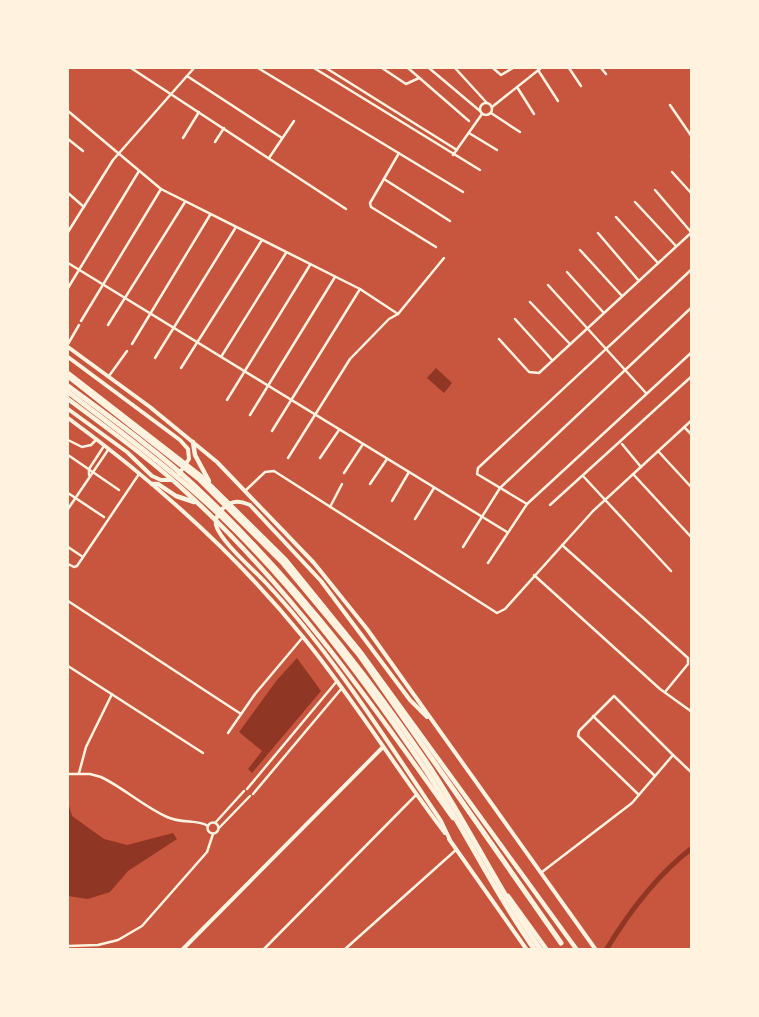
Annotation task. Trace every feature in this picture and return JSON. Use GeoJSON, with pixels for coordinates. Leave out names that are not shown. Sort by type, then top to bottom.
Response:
{"type":"FeatureCollection","features":[{"type":"Feature","properties":{"kind":"highway"},"geometry":{"type":"LineString","coordinates":[[68,373],[210,485],[285,559],[362,654],[577,950]]}},
{"type":"Feature","properties":{"kind":"highway"},"geometry":{"type":"LineString","coordinates":[[68,376],[199,479],[282,562],[360,656],[561,943]]}},
{"type":"Feature","properties":{"kind":"highway"},"geometry":{"type":"LineString","coordinates":[[68,386],[194,485],[277,567],[353,662],[426,762],[459,813],[501,889],[541,950]]}},
{"type":"Feature","properties":{"kind":"highway"},"geometry":{"type":"LineString","coordinates":[[68,392],[190,488],[273,570],[349,665],[422,765],[455,816],[497,891],[535,950]]}},
{"type":"Feature","properties":{"kind":"highway"},"geometry":{"type":"LineString","coordinates":[[68,399],[118,437],[197,503],[268,575],[346,668],[547,950]]}},
{"type":"Feature","properties":{"kind":"highway"},"geometry":{"type":"LineString","coordinates":[[193,442],[195,455],[210,485]]}},
{"type":"Feature","properties":{"kind":"highway"},"geometry":{"type":"LineString","coordinates":[[152,484],[158,484],[176,496],[197,503]]}},
{"type":"Feature","properties":{"kind":"main road"},"geometry":{"type":"LineString","coordinates":[[68,345],[217,462],[314,563],[367,629],[596,950]]}},
{"type":"Feature","properties":{"kind":"main road"},"geometry":{"type":"LineString","coordinates":[[68,357],[180,440],[188,449],[189,460],[182,472],[172,480],[161,480],[152,476],[127,452],[68,409]]}},
{"type":"Feature","properties":{"kind":"main road"},"geometry":{"type":"LineString","coordinates":[[68,418],[152,484],[220,546],[303,637],[337,681],[382,748],[457,849],[527,950]]}},
{"type":"Feature","properties":{"kind":"main road"},"geometry":{"type":"LineString","coordinates":[[436,727],[410,700],[320,581],[250,506],[238,501],[226,505],[218,514],[216,525],[224,538],[282,599],[337,671],[441,821],[450,840]]}},
{"type":"Feature","properties":{"kind":"main road"},"geometry":{"type":"LineString","coordinates":[[182,950],[382,748]]}},
{"type":"Feature","properties":{"kind":"street"},"geometry":{"type":"LineString","coordinates":[[131,68],[346,209]]}},
{"type":"Feature","properties":{"kind":"street"},"geometry":{"type":"LineString","coordinates":[[68,232],[119,152],[194,68]]}},
{"type":"Feature","properties":{"kind":"street"},"geometry":{"type":"LineString","coordinates":[[258,68],[463,192]]}},
{"type":"Feature","properties":{"kind":"street"},"geometry":{"type":"LineString","coordinates":[[314,68],[480,170]]}},
{"type":"Feature","properties":{"kind":"street"},"geometry":{"type":"LineString","coordinates":[[326,68],[457,150]]}},
{"type":"Feature","properties":{"kind":"street"},"geometry":{"type":"LineString","coordinates":[[382,68],[406,84],[419,78]]}},
{"type":"Feature","properties":{"kind":"street"},"geometry":{"type":"LineString","coordinates":[[408,68],[470,121]]}},
{"type":"Feature","properties":{"kind":"street"},"geometry":{"type":"LineString","coordinates":[[429,68],[481,112],[488,115],[491,113],[520,132]]}},
{"type":"Feature","properties":{"kind":"street"},"geometry":{"type":"LineString","coordinates":[[455,68],[492,107]]}},
{"type":"Feature","properties":{"kind":"street"},"geometry":{"type":"LineString","coordinates":[[493,68],[497,73],[505,74],[513,68]]}},
{"type":"Feature","properties":{"kind":"street"},"geometry":{"type":"LineString","coordinates":[[569,68],[581,86]]}},
{"type":"Feature","properties":{"kind":"street"},"geometry":{"type":"LineString","coordinates":[[601,68],[606,74]]}},
{"type":"Feature","properties":{"kind":"street"},"geometry":{"type":"LineString","coordinates":[[491,113],[492,107],[540,69],[558,101]]}},
{"type":"Feature","properties":{"kind":"street"},"geometry":{"type":"LineString","coordinates":[[187,75],[282,138]]}},
{"type":"Feature","properties":{"kind":"street"},"geometry":{"type":"LineString","coordinates":[[349,89],[352,84]]}},
{"type":"Feature","properties":{"kind":"street"},"geometry":{"type":"LineString","coordinates":[[517,87],[534,114]]}},
{"type":"Feature","properties":{"kind":"street"},"geometry":{"type":"LineString","coordinates":[[453,155],[481,112],[481,105],[487,103]]}},
{"type":"Feature","properties":{"kind":"street"},"geometry":{"type":"LineString","coordinates":[[670,105],[692,137]]}},
{"type":"Feature","properties":{"kind":"street"},"geometry":{"type":"LineString","coordinates":[[68,110],[161,189],[360,289],[398,314]]}},
{"type":"Feature","properties":{"kind":"street"},"geometry":{"type":"LineString","coordinates":[[183,138],[200,112]]}},
{"type":"Feature","properties":{"kind":"street"},"geometry":{"type":"LineString","coordinates":[[397,120],[401,114]]}},
{"type":"Feature","properties":{"kind":"street"},"geometry":{"type":"LineString","coordinates":[[268,158],[294,121]]}},
{"type":"Feature","properties":{"kind":"street"},"geometry":{"type":"LineString","coordinates":[[215,142],[224,128]]}},
{"type":"Feature","properties":{"kind":"street"},"geometry":{"type":"LineString","coordinates":[[469,132],[497,150]]}},
{"type":"Feature","properties":{"kind":"street"},"geometry":{"type":"LineString","coordinates":[[68,139],[84,151]]}},
{"type":"Feature","properties":{"kind":"street"},"geometry":{"type":"LineString","coordinates":[[399,154],[370,203],[371,207],[436,246]]}},
{"type":"Feature","properties":{"kind":"street"},"geometry":{"type":"LineString","coordinates":[[68,288],[139,171]]}},
{"type":"Feature","properties":{"kind":"street"},"geometry":{"type":"LineString","coordinates":[[672,172],[692,194]]}},
{"type":"Feature","properties":{"kind":"street"},"geometry":{"type":"LineString","coordinates":[[384,179],[450,220]]}},
{"type":"Feature","properties":{"kind":"street"},"geometry":{"type":"LineString","coordinates":[[81,321],[161,189]]}},
{"type":"Feature","properties":{"kind":"street"},"geometry":{"type":"LineString","coordinates":[[499,338],[532,374],[539,373],[569,343],[691,232],[655,190]]}},
{"type":"Feature","properties":{"kind":"street"},"geometry":{"type":"LineString","coordinates":[[68,193],[84,207]]}},
{"type":"Feature","properties":{"kind":"street"},"geometry":{"type":"LineString","coordinates":[[108,325],[185,202]]}},
{"type":"Feature","properties":{"kind":"street"},"geometry":{"type":"LineString","coordinates":[[635,202],[676,246]]}},
{"type":"Feature","properties":{"kind":"street"},"geometry":{"type":"LineString","coordinates":[[132,344],[210,215]]}},
{"type":"Feature","properties":{"kind":"street"},"geometry":{"type":"LineString","coordinates":[[616,217],[658,263]]}},
{"type":"Feature","properties":{"kind":"street"},"geometry":{"type":"LineString","coordinates":[[155,358],[236,227]]}},
{"type":"Feature","properties":{"kind":"street"},"geometry":{"type":"LineString","coordinates":[[598,233],[639,280]]}},
{"type":"Feature","properties":{"kind":"street"},"geometry":{"type":"LineString","coordinates":[[180,368],[262,240]]}},
{"type":"Feature","properties":{"kind":"street"},"geometry":{"type":"LineString","coordinates":[[580,250],[622,296]]}},
{"type":"Feature","properties":{"kind":"street"},"geometry":{"type":"LineString","coordinates":[[222,357],[286,253]]}},
{"type":"Feature","properties":{"kind":"street"},"geometry":{"type":"LineString","coordinates":[[288,458],[350,359],[389,319],[398,314],[444,258]]}},
{"type":"Feature","properties":{"kind":"street"},"geometry":{"type":"LineString","coordinates":[[68,263],[507,532]]}},
{"type":"Feature","properties":{"kind":"street"},"geometry":{"type":"LineString","coordinates":[[227,400],[310,265]]}},
{"type":"Feature","properties":{"kind":"street"},"geometry":{"type":"LineString","coordinates":[[527,504],[477,474],[478,468],[692,269]]}},
{"type":"Feature","properties":{"kind":"street"},"geometry":{"type":"LineString","coordinates":[[567,272],[603,312]]}},
{"type":"Feature","properties":{"kind":"street"},"geometry":{"type":"LineString","coordinates":[[250,415],[335,277]]}},
{"type":"Feature","properties":{"kind":"street"},"geometry":{"type":"LineString","coordinates":[[548,285],[646,394]]}},
{"type":"Feature","properties":{"kind":"street"},"geometry":{"type":"LineString","coordinates":[[272,431],[360,289]]}},
{"type":"Feature","properties":{"kind":"street"},"geometry":{"type":"LineString","coordinates":[[530,302],[569,343]]}},
{"type":"Feature","properties":{"kind":"street"},"geometry":{"type":"LineString","coordinates":[[463,546],[500,488],[692,307]]}},
{"type":"Feature","properties":{"kind":"street"},"geometry":{"type":"LineString","coordinates":[[515,318],[552,361]]}},
{"type":"Feature","properties":{"kind":"street"},"geometry":{"type":"LineString","coordinates":[[68,345],[79,325]]}},
{"type":"Feature","properties":{"kind":"street"},"geometry":{"type":"LineString","coordinates":[[109,376],[127,351]]}},
{"type":"Feature","properties":{"kind":"street"},"geometry":{"type":"LineString","coordinates":[[488,563],[527,504],[692,352]]}},
{"type":"Feature","properties":{"kind":"street"},"geometry":{"type":"LineString","coordinates":[[550,505],[692,376]]}},
{"type":"Feature","properties":{"kind":"street"},"geometry":{"type":"LineString","coordinates":[[245,491],[269,470],[330,507],[493,613],[500,612],[505,609],[534,575],[605,500],[692,420]]}},
{"type":"Feature","properties":{"kind":"street"},"geometry":{"type":"LineString","coordinates":[[684,427],[692,435]]}},
{"type":"Feature","properties":{"kind":"street"},"geometry":{"type":"LineString","coordinates":[[320,458],[339,429]]}},
{"type":"Feature","properties":{"kind":"street"},"geometry":{"type":"LineString","coordinates":[[68,440],[82,447],[96,440]]}},
{"type":"Feature","properties":{"kind":"street"},"geometry":{"type":"LineString","coordinates":[[344,474],[363,444]]}},
{"type":"Feature","properties":{"kind":"street"},"geometry":{"type":"LineString","coordinates":[[622,444],[641,467]]}},
{"type":"Feature","properties":{"kind":"street"},"geometry":{"type":"LineString","coordinates":[[89,475],[89,469],[104,446]]}},
{"type":"Feature","properties":{"kind":"street"},"geometry":{"type":"LineString","coordinates":[[68,509],[89,475],[108,450]]}},
{"type":"Feature","properties":{"kind":"street"},"geometry":{"type":"LineString","coordinates":[[658,452],[692,488]]}},
{"type":"Feature","properties":{"kind":"street"},"geometry":{"type":"LineString","coordinates":[[68,455],[119,490]]}},
{"type":"Feature","properties":{"kind":"street"},"geometry":{"type":"LineString","coordinates":[[370,484],[386,459]]}},
{"type":"Feature","properties":{"kind":"street"},"geometry":{"type":"LineString","coordinates":[[392,501],[409,472]]}},
{"type":"Feature","properties":{"kind":"street"},"geometry":{"type":"LineString","coordinates":[[68,564],[74,567],[83,557],[140,474]]}},
{"type":"Feature","properties":{"kind":"street"},"geometry":{"type":"LineString","coordinates":[[633,474],[692,538]]}},
{"type":"Feature","properties":{"kind":"street"},"geometry":{"type":"LineString","coordinates":[[583,476],[671,571]]}},
{"type":"Feature","properties":{"kind":"street"},"geometry":{"type":"LineString","coordinates":[[330,507],[342,484]]}},
{"type":"Feature","properties":{"kind":"street"},"geometry":{"type":"LineString","coordinates":[[415,519],[434,488]]}},
{"type":"Feature","properties":{"kind":"street"},"geometry":{"type":"LineString","coordinates":[[68,493],[104,518]]}},
{"type":"Feature","properties":{"kind":"street"},"geometry":{"type":"LineString","coordinates":[[562,545],[688,658],[688,664],[665,692]]}},
{"type":"Feature","properties":{"kind":"street"},"geometry":{"type":"LineString","coordinates":[[68,547],[83,557]]}},
{"type":"Feature","properties":{"kind":"street"},"geometry":{"type":"LineString","coordinates":[[534,575],[665,692],[692,712]]}},
{"type":"Feature","properties":{"kind":"street"},"geometry":{"type":"LineString","coordinates":[[68,601],[241,714]]}},
{"type":"Feature","properties":{"kind":"street"},"geometry":{"type":"LineString","coordinates":[[228,733],[303,637]]}},
{"type":"Feature","properties":{"kind":"street"},"geometry":{"type":"LineString","coordinates":[[68,666],[203,753]]}},
{"type":"Feature","properties":{"kind":"street"},"geometry":{"type":"LineString","coordinates":[[208,826],[215,823],[240,796],[337,681]]}},
{"type":"Feature","properties":{"kind":"street"},"geometry":{"type":"LineString","coordinates":[[68,946],[74,948],[118,940],[142,926],[207,852],[213,840],[213,834],[246,801],[342,688]]}},
{"type":"Feature","properties":{"kind":"street"},"geometry":{"type":"LineString","coordinates":[[80,773],[86,747],[112,694]]}},
{"type":"Feature","properties":{"kind":"street"},"geometry":{"type":"LineString","coordinates":[[639,795],[578,736],[579,731],[614,696],[692,773]]}},
{"type":"Feature","properties":{"kind":"street"},"geometry":{"type":"LineString","coordinates":[[593,716],[655,776]]}},
{"type":"Feature","properties":{"kind":"street"},"geometry":{"type":"LineString","coordinates":[[542,872],[639,795],[673,755]]}},
{"type":"Feature","properties":{"kind":"street"},"geometry":{"type":"LineString","coordinates":[[68,774],[90,774],[109,781],[166,817],[182,823],[201,822],[208,826],[208,829],[213,834]]}},
{"type":"Feature","properties":{"kind":"street"},"geometry":{"type":"LineString","coordinates":[[263,950],[416,795]]}},
{"type":"Feature","properties":{"kind":"street"},"geometry":{"type":"LineString","coordinates":[[240,796],[246,801]]}},
{"type":"Feature","properties":{"kind":"street"},"geometry":{"type":"LineString","coordinates":[[215,823],[219,828]]}},
{"type":"Feature","properties":{"kind":"street"},"geometry":{"type":"LineString","coordinates":[[344,950],[457,849]]}},
{"type":"Feature","properties":{"kind":"shaded area"},"geometry":{"type":"Polygon","coordinates":[[[436,368],[452,383],[444,393],[427,378],[436,368]]]}},
{"type":"Feature","properties":{"kind":"shaded area"},"geometry":{"type":"Polygon","coordinates":[[[297,658],[321,691],[252,773],[248,769],[262,751],[239,732],[277,680],[297,658]]]}},
{"type":"Feature","properties":{"kind":"shaded area"},"geometry":{"type":"Polygon","coordinates":[[[68,802],[72,816],[104,839],[127,845],[173,833],[177,839],[128,871],[110,892],[88,899],[68,896],[68,802]]]}},
{"type":"Feature","properties":{"kind":"waterway"},"geometry":{"type":"LineString","coordinates":[[606,950],[644,895],[667,870],[692,848]]}}]}
